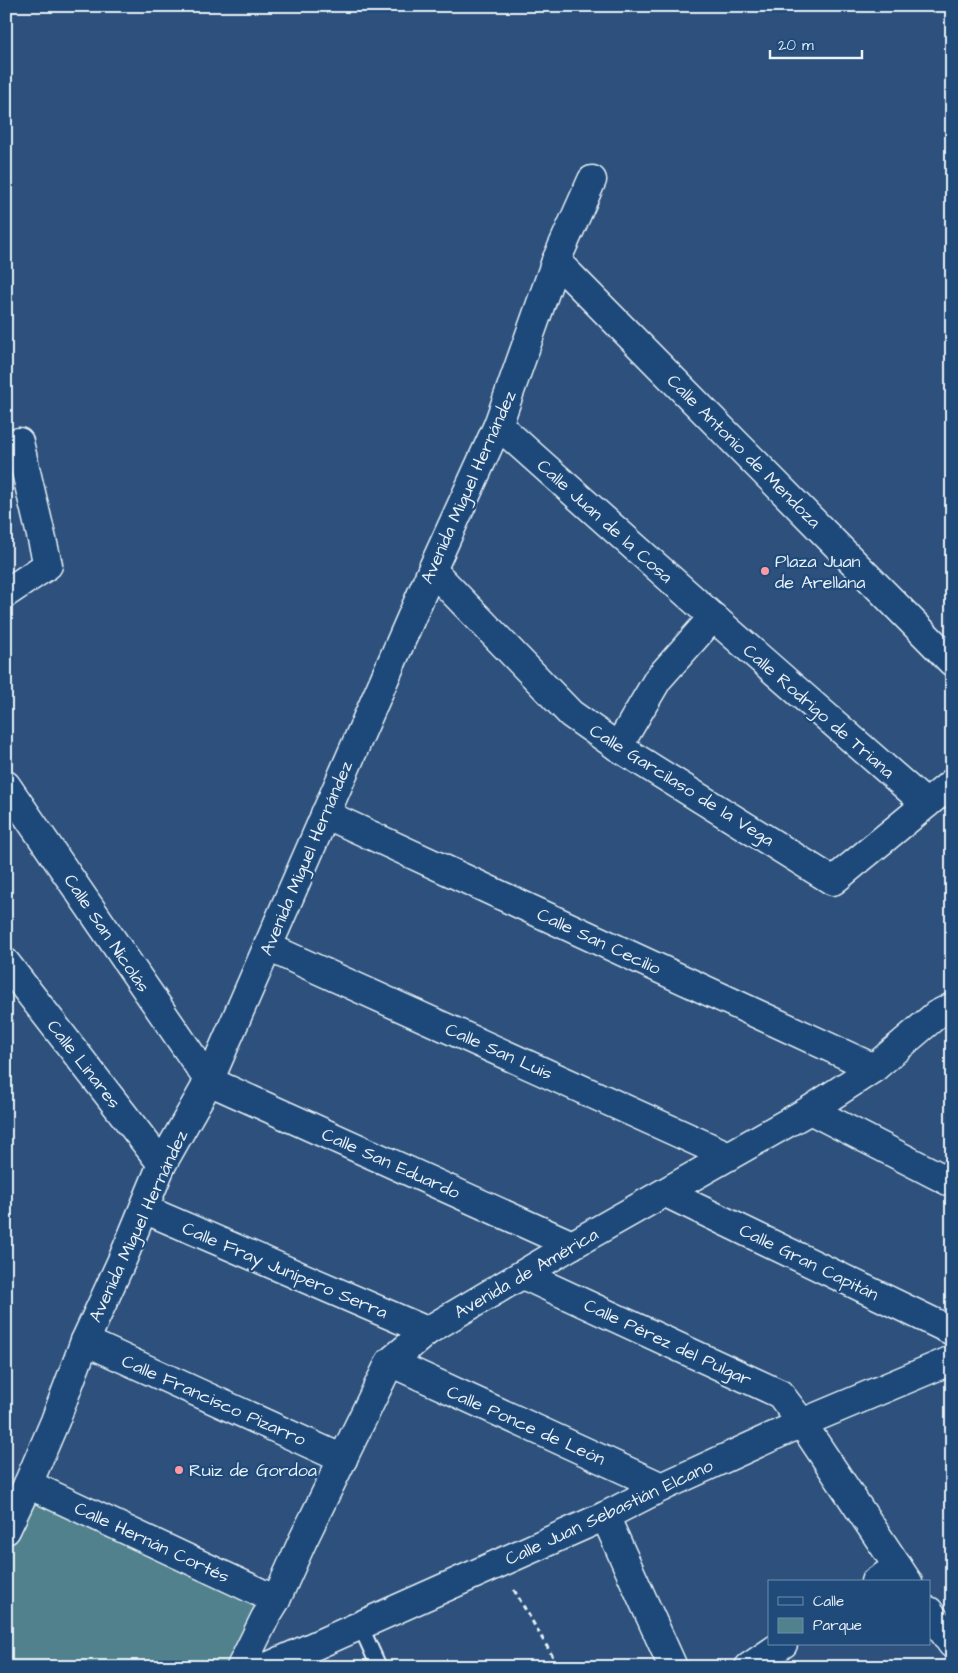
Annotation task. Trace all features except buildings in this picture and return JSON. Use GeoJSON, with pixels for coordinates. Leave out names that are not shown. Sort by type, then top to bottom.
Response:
{"type":"FeatureCollection","features":[{"type":"Feature","properties":{"kind":"street","name":"Avenida Miguel Hernández"},"geometry":{"type":"LineString","coordinates":[[6,1530],[19,1488],[55,1421],[84,1341],[144,1210],[162,1164],[209,1081],[432,570],[498,424],[556,261],[592,180]]}},
{"type":"Feature","properties":{"kind":"street","name":"Calle Antonio de Mendoza"},"geometry":{"type":"LineString","coordinates":[[556,261],[952,662]]}},
{"type":"Feature","properties":{"kind":"street","name":"Calle Juan de la Cosa"},"geometry":{"type":"LineString","coordinates":[[498,424],[712,618]]}},
{"type":"Feature","properties":{"kind":"street"},"geometry":{"type":"LineString","coordinates":[[6,445],[19,442],[48,564],[6,593]]}},
{"type":"Feature","properties":{"kind":"street","name":"Calle Garcilaso de la Vega"},"geometry":{"type":"LineString","coordinates":[[432,570],[572,714],[618,747],[833,881],[952,783]]}},
{"type":"Feature","properties":{"kind":"street"},"geometry":{"type":"LineString","coordinates":[[618,747],[658,679],[712,618]]}},
{"type":"Feature","properties":{"kind":"street","name":"Calle Rodrigo de Triana"},"geometry":{"type":"LineString","coordinates":[[712,618],[926,804]]}},
{"type":"Feature","properties":{"kind":"street","name":"Calle San Nicolás"},"geometry":{"type":"LineString","coordinates":[[6,785],[209,1081]]}},
{"type":"Feature","properties":{"kind":"street","name":"Calle San Cecilio"},"geometry":{"type":"LineString","coordinates":[[325,814],[874,1068]]}},
{"type":"Feature","properties":{"kind":"street","name":"Calle San Luis"},"geometry":{"type":"LineString","coordinates":[[268,947],[729,1156]]}},
{"type":"Feature","properties":{"kind":"street","name":"Calle Linares"},"geometry":{"type":"LineString","coordinates":[[6,963],[162,1164]]}},
{"type":"Feature","properties":{"kind":"street","name":"Avenida de América"},"geometry":{"type":"LineString","coordinates":[[241,1667],[276,1600],[303,1540],[390,1362],[427,1331],[572,1244],[666,1193],[810,1110],[874,1068],[947,1015]]}},
{"type":"Feature","properties":{"kind":"street","name":"Calle San Eduardo"},"geometry":{"type":"LineString","coordinates":[[209,1081],[572,1244]]}},
{"type":"Feature","properties":{"kind":"street"},"geometry":{"type":"LineString","coordinates":[[810,1110],[952,1183]]}},
{"type":"Feature","properties":{"kind":"street","name":"Calle Gran Capitán"},"geometry":{"type":"LineString","coordinates":[[666,1193],[952,1331]]}},
{"type":"Feature","properties":{"kind":"street","name":"Calle Fray Junípero Serra"},"geometry":{"type":"LineString","coordinates":[[144,1210],[427,1331]]}},
{"type":"Feature","properties":{"kind":"street","name":"Calle Pérez del Pulgar"},"geometry":{"type":"LineString","coordinates":[[523,1275],[780,1394],[802,1423],[903,1574]]}},
{"type":"Feature","properties":{"kind":"street","name":"Calle Francisco Pizarro"},"geometry":{"type":"LineString","coordinates":[[84,1341],[343,1459]]}},
{"type":"Feature","properties":{"kind":"street","name":"Calle Juan Sebastián Elcano"},"geometry":{"type":"LineString","coordinates":[[267,1667],[605,1516],[662,1487],[802,1423],[952,1360]]}},
{"type":"Feature","properties":{"kind":"street","name":"Calle Ponce de León"},"geometry":{"type":"LineString","coordinates":[[390,1362],[662,1487]]}},
{"type":"Feature","properties":{"kind":"street","name":"Calle Hernán Cortés"},"geometry":{"type":"LineString","coordinates":[[19,1488],[276,1600]]}},
{"type":"Feature","properties":{"kind":"street"},"geometry":{"type":"LineString","coordinates":[[605,1516],[673,1667]]}},
{"type":"Feature","properties":{"kind":"street"},"geometry":{"type":"LineString","coordinates":[[882,1580],[903,1574]]}},
{"type":"Feature","properties":{"kind":"street"},"geometry":{"type":"LineString","coordinates":[[930,1613],[952,1644]]}},
{"type":"Feature","properties":{"kind":"street"},"geometry":{"type":"LineString","coordinates":[[749,1667],[780,1646]]}},
{"type":"Feature","properties":{"kind":"lane"},"geometry":{"type":"LineString","coordinates":[[360,1625],[379,1667]]}},
{"type":"Feature","properties":{"kind":"path"},"geometry":{"type":"LineString","coordinates":[[498,1564],[559,1667]]}},
{"type":"Feature","properties":{"kind":"green space"},"geometry":{"type":"Polygon","coordinates":[[[28,1484],[276,1600],[241,1667],[6,1667],[6,1533],[28,1484]]]}},
{"type":"Feature","properties":{"kind":"place","name":"Plaza Juan de Arellana"},"geometry":{"type":"Point","coordinates":[765,571]}},
{"type":"Feature","properties":{"kind":"place","name":"Ruiz de Gordoa"},"geometry":{"type":"Point","coordinates":[179,1470]}}]}
